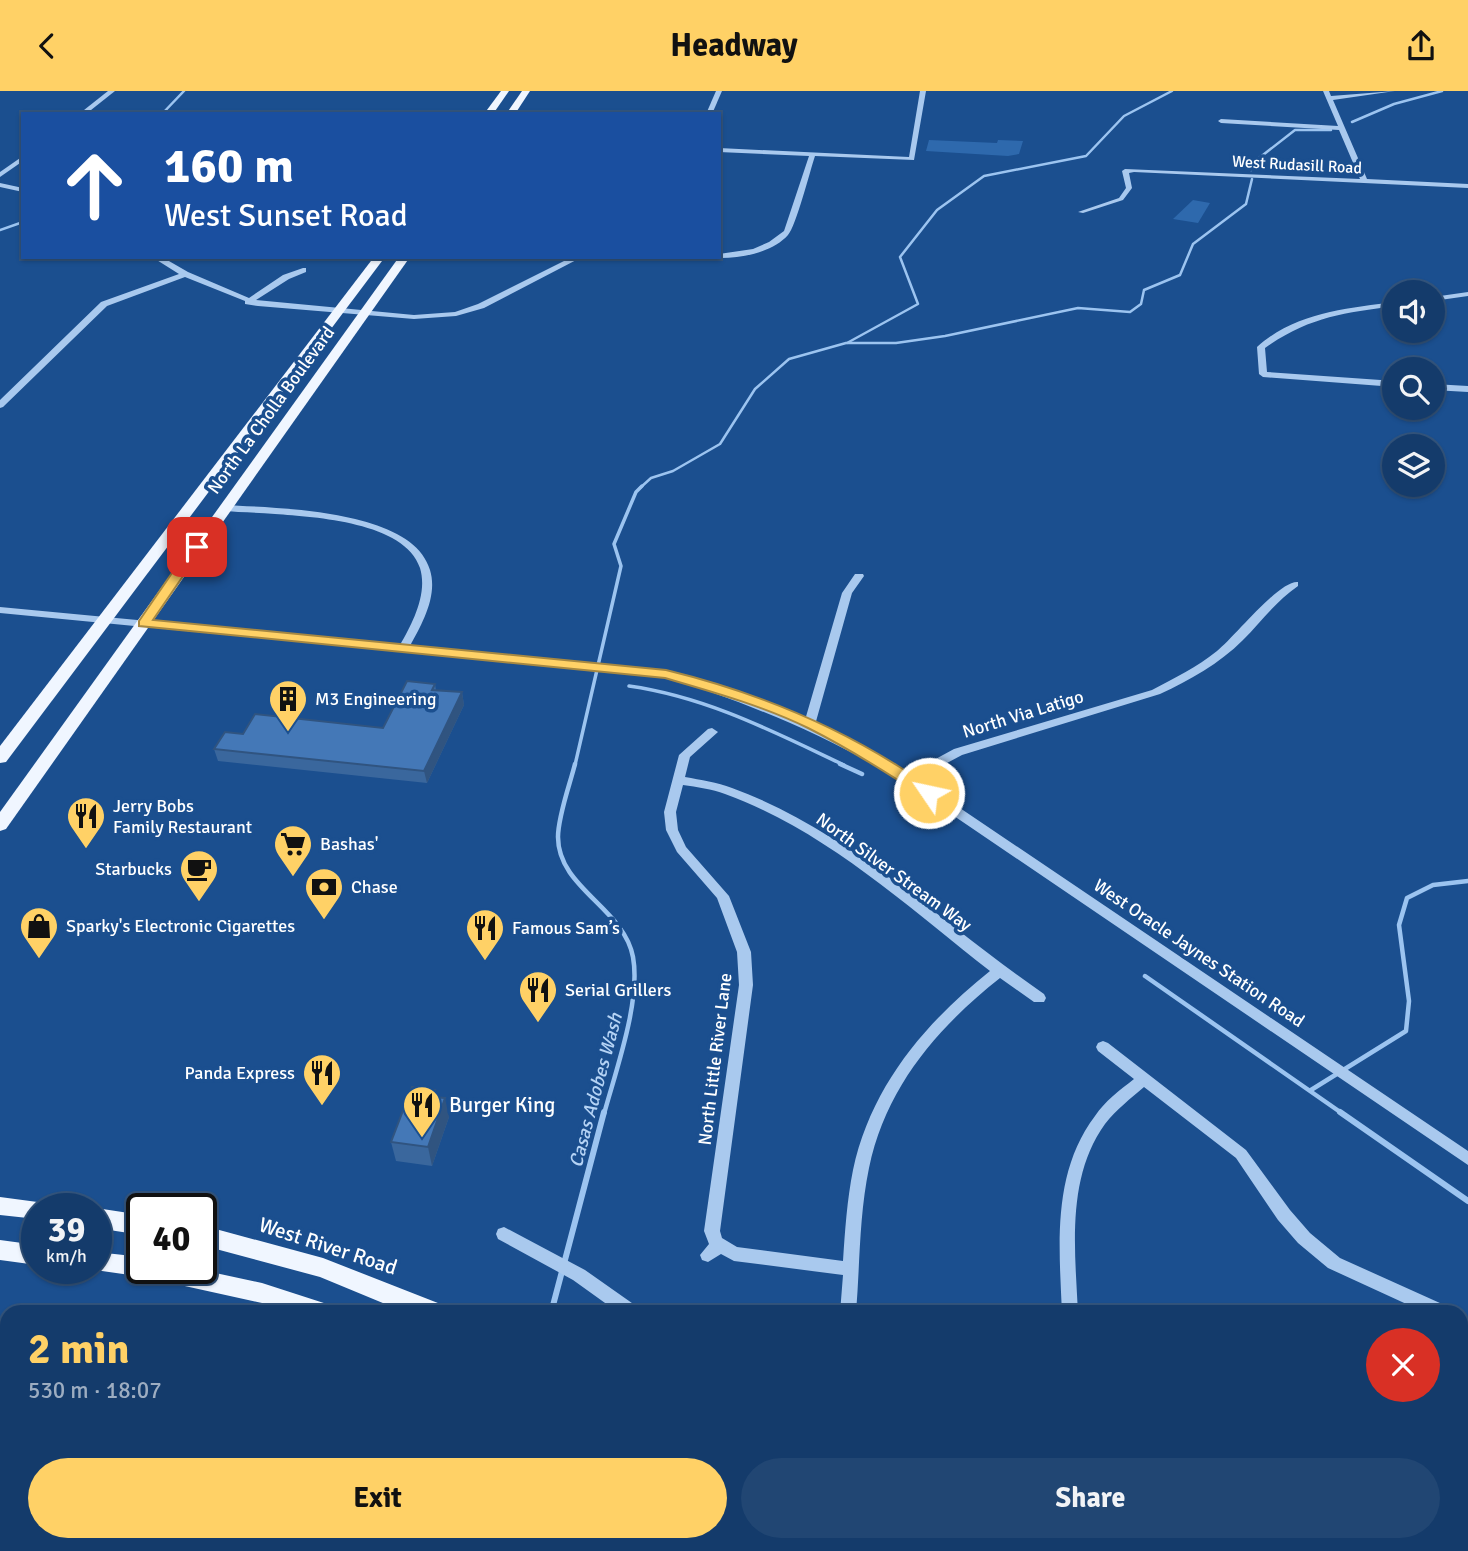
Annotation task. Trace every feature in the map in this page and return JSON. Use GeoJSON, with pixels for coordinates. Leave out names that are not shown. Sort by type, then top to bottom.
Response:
{"type":"FeatureCollection","features":[{"type":"Feature","properties":{"kind":"main road"},"geometry":{"type":"LineString","coordinates":[[489,112],[505,91]]}},
{"type":"Feature","properties":{"kind":"main road"},"geometry":{"type":"LineString","coordinates":[[511,112],[526,91]]}},
{"type":"Feature","properties":{"kind":"main road","name":"North La Cholla Boulevard"},"geometry":{"type":"LineString","coordinates":[[0,758],[378,259]]}},
{"type":"Feature","properties":{"kind":"main road","name":"North La Cholla Boulevard"},"geometry":{"type":"LineString","coordinates":[[0,825],[404,259]]}},
{"type":"Feature","properties":{"kind":"main road"},"geometry":{"type":"LineString","coordinates":[[0,1206],[21,1208]]}},
{"type":"Feature","properties":{"kind":"main road","name":"West River Road"},"geometry":{"type":"LineString","coordinates":[[217,1239],[323,1268],[415,1305]]}},
{"type":"Feature","properties":{"kind":"main road"},"geometry":{"type":"LineString","coordinates":[[0,1250],[21,1253]]}},
{"type":"Feature","properties":{"kind":"main road"},"geometry":{"type":"LineString","coordinates":[[217,1283],[262,1293],[298,1305]]}},
{"type":"Feature","properties":{"kind":"street"},"geometry":{"type":"LineString","coordinates":[[85,112],[112,91]]}},
{"type":"Feature","properties":{"kind":"street"},"geometry":{"type":"LineString","coordinates":[[710,112],[719,91]]}},
{"type":"Feature","properties":{"kind":"street"},"geometry":{"type":"LineString","coordinates":[[913,157],[923,91]]}},
{"type":"Feature","properties":{"kind":"street"},"geometry":{"type":"LineString","coordinates":[[1364,181],[1329,94],[1392,91]]}},
{"type":"Feature","properties":{"kind":"street"},"geometry":{"type":"LineString","coordinates":[[1221,121],[1343,128]]}},
{"type":"Feature","properties":{"kind":"street"},"geometry":{"type":"LineString","coordinates":[[721,147],[913,157]]}},
{"type":"Feature","properties":{"kind":"street"},"geometry":{"type":"LineString","coordinates":[[721,147],[913,157]]}},
{"type":"Feature","properties":{"kind":"street"},"geometry":{"type":"LineString","coordinates":[[721,256],[758,251],[787,232],[812,153]]}},
{"type":"Feature","properties":{"kind":"street"},"geometry":{"type":"LineString","coordinates":[[0,175],[21,159]]}},
{"type":"Feature","properties":{"kind":"street","name":"West Rudasill Road"},"geometry":{"type":"LineString","coordinates":[[1081,212],[1121,199],[1129,188],[1125,171],[1468,186]]}},
{"type":"Feature","properties":{"kind":"street"},"geometry":{"type":"LineString","coordinates":[[0,185],[21,190]]}},
{"type":"Feature","properties":{"kind":"street"},"geometry":{"type":"LineString","coordinates":[[159,259],[185,274],[248,302],[271,307],[414,317],[456,314],[498,299],[574,259]]}},
{"type":"Feature","properties":{"kind":"street"},"geometry":{"type":"LineString","coordinates":[[248,302],[269,286],[303,270]]}},
{"type":"Feature","properties":{"kind":"street"},"geometry":{"type":"LineString","coordinates":[[0,405],[104,304],[185,274]]}},
{"type":"Feature","properties":{"kind":"street"},"geometry":{"type":"LineString","coordinates":[[1445,297],[1468,294]]}},
{"type":"Feature","properties":{"kind":"street"},"geometry":{"type":"LineString","coordinates":[[1382,306],[1312,316],[1282,331],[1261,347],[1263,374],[1382,383]]}},
{"type":"Feature","properties":{"kind":"street"},"geometry":{"type":"LineString","coordinates":[[1445,388],[1468,389]]}},
{"type":"Feature","properties":{"kind":"street"},"geometry":{"type":"LineString","coordinates":[[224,509],[342,517],[376,528],[407,544],[425,566],[426,593],[419,622],[403,649]]}},
{"type":"Feature","properties":{"kind":"street"},"geometry":{"type":"LineString","coordinates":[[810,723],[847,593],[859,576]]}},
{"type":"Feature","properties":{"kind":"street","name":"North Via Latigo"},"geometry":{"type":"LineString","coordinates":[[908,779],[942,758],[1156,691],[1185,678],[1209,664],[1240,637],[1275,596],[1294,584]]}},
{"type":"Feature","properties":{"kind":"street"},"geometry":{"type":"LineString","coordinates":[[0,610],[666,674],[729,692],[810,723],[908,779]]}},
{"type":"Feature","properties":{"kind":"street","name":"North Little River Lane"},"geometry":{"type":"LineString","coordinates":[[712,732],[685,755],[670,812],[672,830],[681,849],[723,896],[744,952],[746,985],[712,1221],[714,1250],[852,1269]]}},
{"type":"Feature","properties":{"kind":"street","name":"West Oracle Jaynes Station Road"},"geometry":{"type":"LineString","coordinates":[[908,779],[1468,1159]]}},
{"type":"Feature","properties":{"kind":"street","name":"North Silver Stream Way"},"geometry":{"type":"LineString","coordinates":[[680,780],[719,787],[785,815],[829,842],[998,972],[1039,998]]}},
{"type":"Feature","properties":{"kind":"street"},"geometry":{"type":"LineString","coordinates":[[849,1305],[864,1154],[883,1104],[907,1059],[935,1026],[998,972]]}},
{"type":"Feature","properties":{"kind":"street"},"geometry":{"type":"LineString","coordinates":[[1103,1047],[1241,1154],[1284,1215],[1304,1238],[1334,1263],[1427,1305]]}},
{"type":"Feature","properties":{"kind":"street"},"geometry":{"type":"LineString","coordinates":[[1070,1305],[1068,1209],[1082,1146],[1099,1120],[1143,1080]]}},
{"type":"Feature","properties":{"kind":"street"},"geometry":{"type":"LineString","coordinates":[[504,1234],[579,1275],[622,1305]]}},
{"type":"Feature","properties":{"kind":"shaded area"},"geometry":{"type":"Polygon","coordinates":[[[929,140],[997,143],[998,140],[1023,141],[1019,154],[1008,156],[926,151],[929,140]]]}},
{"type":"Feature","properties":{"kind":"shaded area"},"geometry":{"type":"Polygon","coordinates":[[[1193,200],[1210,203],[1198,223],[1173,219],[1193,200]]]}},
{"type":"Feature","properties":{"kind":"building","name":"M3 Engineering"},"geometry":{"type":"Polygon","coordinates":[[[407,681],[435,684],[432,690],[462,692],[424,771],[214,749],[225,732],[243,734],[255,714],[383,728],[407,681]]]}},
{"type":"Feature","properties":{"kind":"building"},"geometry":{"type":"Polygon","coordinates":[[[412,1087],[435,1090],[432,1097],[445,1098],[428,1147],[391,1142],[412,1087]]]}},
{"type":"Feature","properties":{"kind":"waterway"},"geometry":{"type":"LineString","coordinates":[[164,112],[184,91]]}},
{"type":"Feature","properties":{"kind":"waterway"},"geometry":{"type":"LineString","coordinates":[[847,343],[918,304],[900,257],[937,210],[984,176],[1086,156],[1124,116],[1172,91]]}},
{"type":"Feature","properties":{"kind":"waterway"},"geometry":{"type":"LineString","coordinates":[[1352,122],[1394,104],[1442,91]]}},
{"type":"Feature","properties":{"kind":"waterway"},"geometry":{"type":"LineString","coordinates":[[1251,170],[1254,162],[1295,130],[1331,130]]}},
{"type":"Feature","properties":{"kind":"waterway"},"geometry":{"type":"LineString","coordinates":[[847,343],[896,343],[945,336],[1078,308],[1130,312],[1141,304],[1144,290],[1180,275],[1193,244],[1246,204],[1252,179]]}},
{"type":"Feature","properties":{"kind":"waterway"},"geometry":{"type":"LineString","coordinates":[[0,230],[21,223]]}},
{"type":"Feature","properties":{"kind":"waterway"},"geometry":{"type":"LineString","coordinates":[[640,488],[651,478],[673,471],[720,444],[755,389],[789,359],[847,343]]}},
{"type":"Feature","properties":{"kind":"waterway","name":"Casas Adobes Wash"},"geometry":{"type":"LineString","coordinates":[[575,765],[621,566],[614,544],[640,488]]}},
{"type":"Feature","properties":{"kind":"waterway"},"geometry":{"type":"LineString","coordinates":[[629,686],[658,691],[713,707],[766,728],[844,765]]}},
{"type":"Feature","properties":{"kind":"waterway","name":"Casas Adobes Wash"},"geometry":{"type":"LineString","coordinates":[[575,764],[559,829],[561,855],[568,870],[627,940],[635,975],[631,1014],[604,1114]]}},
{"type":"Feature","properties":{"kind":"waterway"},"geometry":{"type":"LineString","coordinates":[[840,764],[862,774]]}},
{"type":"Feature","properties":{"kind":"waterway"},"geometry":{"type":"LineString","coordinates":[[1311,1090],[1406,1031],[1409,1001],[1399,925],[1407,898],[1433,885],[1468,881]]}},
{"type":"Feature","properties":{"kind":"waterway"},"geometry":{"type":"LineString","coordinates":[[1145,976],[1343,1114]]}},
{"type":"Feature","properties":{"kind":"waterway","name":"Casas Adobes Wash"},"geometry":{"type":"LineString","coordinates":[[553,1305],[604,1112]]}},
{"type":"Feature","properties":{"kind":"waterway"},"geometry":{"type":"LineString","coordinates":[[1340,1112],[1468,1201]]}},
{"type":"Feature","properties":{"kind":"place","name":"M3 Engineering"},"geometry":{"type":"Point","coordinates":[288,733]}},
{"type":"Feature","properties":{"kind":"place","name":"Jerry Bobs Family Restaurant"},"geometry":{"type":"Point","coordinates":[86,850]}},
{"type":"Feature","properties":{"kind":"place","name":"Bashas'"},"geometry":{"type":"Point","coordinates":[293,878]}},
{"type":"Feature","properties":{"kind":"place","name":"Starbucks"},"geometry":{"type":"Point","coordinates":[199,903]}},
{"type":"Feature","properties":{"kind":"place","name":"Chase"},"geometry":{"type":"Point","coordinates":[324,921]}},
{"type":"Feature","properties":{"kind":"place","name":"Sparky's Electronic Cigarettes"},"geometry":{"type":"Point","coordinates":[39,960]}},
{"type":"Feature","properties":{"kind":"place","name":"Famous Sam’s"},"geometry":{"type":"Point","coordinates":[485,962]}},
{"type":"Feature","properties":{"kind":"place","name":"Serial Grillers"},"geometry":{"type":"Point","coordinates":[538,1024]}},
{"type":"Feature","properties":{"kind":"place","name":"Panda Express"},"geometry":{"type":"Point","coordinates":[322,1107]}},
{"type":"Feature","properties":{"kind":"place","name":"Burger King"},"geometry":{"type":"Point","coordinates":[422,1139]}},
{"type":"Feature","properties":{"kind":"route"},"geometry":{"type":"LineString","coordinates":[[197,547],[144,624],[666,674],[729,692],[810,723],[859,748],[929,793]]}}]}
